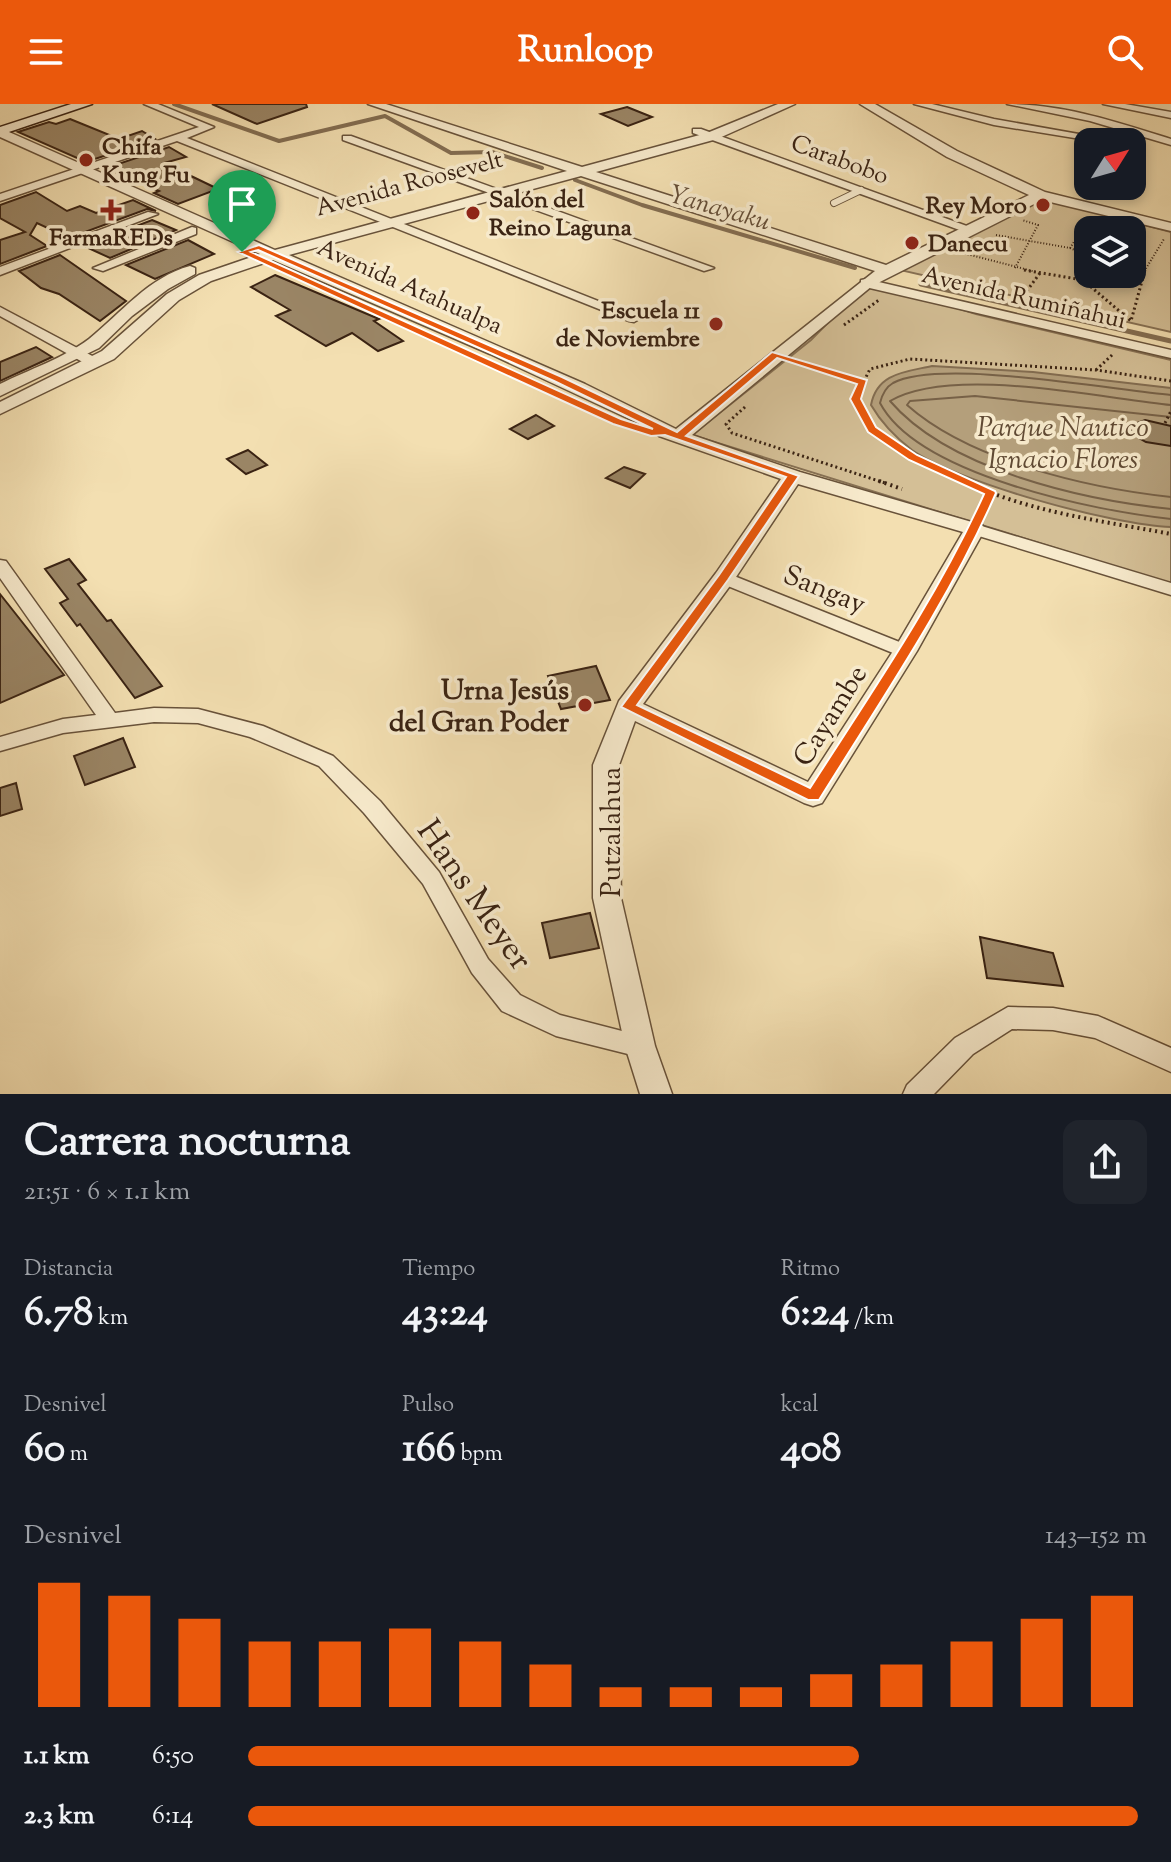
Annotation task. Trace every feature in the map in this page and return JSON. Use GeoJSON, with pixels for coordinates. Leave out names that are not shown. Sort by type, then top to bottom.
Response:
{"type":"FeatureCollection","features":[{"type":"Feature","properties":{"kind":"main road"},"geometry":{"type":"LineString","coordinates":[[0,123],[63,104]]}},
{"type":"Feature","properties":{"kind":"main road"},"geometry":{"type":"LineString","coordinates":[[0,131],[85,104]]}},
{"type":"Feature","properties":{"kind":"street"},"geometry":{"type":"LineString","coordinates":[[0,198],[209,127],[149,104]]}},
{"type":"Feature","properties":{"kind":"street","name":"Avenida Rumiñahui"},"geometry":{"type":"LineString","coordinates":[[374,104],[416,115],[887,270]]}},
{"type":"Feature","properties":{"kind":"street","name":"Avenida Rumiñahui"},"geometry":{"type":"LineString","coordinates":[[395,104],[416,115]]}},
{"type":"Feature","properties":{"kind":"street","name":"Avenida Roosevelt"},"geometry":{"type":"LineString","coordinates":[[0,391],[93,344],[126,313],[162,286],[199,267],[578,168],[697,131],[765,104]]}},
{"type":"Feature","properties":{"kind":"street","name":"Avenida Roosevelt"},"geometry":{"type":"LineString","coordinates":[[578,168],[712,136],[789,104]]}},
{"type":"Feature","properties":{"kind":"street"},"geometry":{"type":"LineString","coordinates":[[866,104],[952,154],[1040,195],[1168,232]]}},
{"type":"Feature","properties":{"kind":"street"},"geometry":{"type":"LineString","coordinates":[[919,104],[994,122],[1074,135]]}},
{"type":"Feature","properties":{"kind":"street"},"geometry":{"type":"LineString","coordinates":[[1012,104],[1092,118],[1171,144]]}},
{"type":"Feature","properties":{"kind":"street"},"geometry":{"type":"LineString","coordinates":[[1108,104],[1171,115]]}},
{"type":"Feature","properties":{"kind":"street","name":"Avenida Atahualpa"},"geometry":{"type":"LineString","coordinates":[[0,131],[617,421],[651,432],[672,434],[793,476],[1171,589]]}},
{"type":"Feature","properties":{"kind":"street","name":"Carabobo"},"geometry":{"type":"LineString","coordinates":[[697,131],[969,229]]}},
{"type":"Feature","properties":{"kind":"street"},"geometry":{"type":"LineString","coordinates":[[178,138],[634,318]]}},
{"type":"Feature","properties":{"kind":"street"},"geometry":{"type":"LineString","coordinates":[[347,138],[708,268]]}},
{"type":"Feature","properties":{"kind":"street"},"geometry":{"type":"LineString","coordinates":[[1146,143],[1171,144]]}},
{"type":"Feature","properties":{"kind":"street","name":"Avenida Atahualpa"},"geometry":{"type":"LineString","coordinates":[[0,144],[66,177],[192,231],[259,253]]}},
{"type":"Feature","properties":{"kind":"street"},"geometry":{"type":"LineString","coordinates":[[672,434],[868,282],[1040,195]]}},
{"type":"Feature","properties":{"kind":"street"},"geometry":{"type":"LineString","coordinates":[[0,271],[152,214]]}},
{"type":"Feature","properties":{"kind":"street"},"geometry":{"type":"LineString","coordinates":[[99,268],[192,231]]}},
{"type":"Feature","properties":{"kind":"street","name":"Avenida Roosevelt"},"geometry":{"type":"LineString","coordinates":[[0,409],[108,355],[173,297],[259,253]]}},
{"type":"Feature","properties":{"kind":"street","name":"Avenida Rumiñahui"},"geometry":{"type":"LineString","coordinates":[[868,282],[1171,354]]}},
{"type":"Feature","properties":{"kind":"street"},"geometry":{"type":"LineString","coordinates":[[0,311],[93,362]]}},
{"type":"Feature","properties":{"kind":"street","name":"Putzalahua"},"geometry":{"type":"LineString","coordinates":[[656,1094],[640,1046],[607,898],[606,765],[628,707],[724,578],[793,476]]}},
{"type":"Feature","properties":{"kind":"street","name":"Cayambe"},"geometry":{"type":"LineString","coordinates":[[628,707],[813,796],[905,651],[975,529]]}},
{"type":"Feature","properties":{"kind":"street"},"geometry":{"type":"LineString","coordinates":[[2,570],[110,720]]}},
{"type":"Feature","properties":{"kind":"street","name":"Sangay"},"geometry":{"type":"LineString","coordinates":[[724,578],[905,651]]}},
{"type":"Feature","properties":{"kind":"street","name":"Hans Meyer"},"geometry":{"type":"LineString","coordinates":[[0,744],[63,726],[154,715],[198,716],[256,731],[326,761],[372,807],[431,878],[480,966],[511,1003],[556,1025],[640,1046]]}},
{"type":"Feature","properties":{"kind":"street"},"geometry":{"type":"LineString","coordinates":[[916,1094],[964,1046],[1008,1018],[1053,1019],[1098,1027],[1171,1060]]}},
{"type":"Feature","properties":{"kind":"lane"},"geometry":{"type":"LineString","coordinates":[[834,203],[861,190]]}},
{"type":"Feature","properties":{"kind":"path"},"geometry":{"type":"LineString","coordinates":[[1015,268],[1038,225],[1017,219]]}},
{"type":"Feature","properties":{"kind":"path"},"geometry":{"type":"LineString","coordinates":[[1146,268],[1168,232]]}},
{"type":"Feature","properties":{"kind":"path"},"geometry":{"type":"LineString","coordinates":[[991,234],[1074,250]]}},
{"type":"Feature","properties":{"kind":"path"},"geometry":{"type":"LineString","coordinates":[[1070,248],[1074,242]]}},
{"type":"Feature","properties":{"kind":"path"},"geometry":{"type":"LineString","coordinates":[[957,251],[1015,268],[1074,279]]}},
{"type":"Feature","properties":{"kind":"path"},"geometry":{"type":"LineString","coordinates":[[1020,301],[1040,273]]}},
{"type":"Feature","properties":{"kind":"path"},"geometry":{"type":"LineString","coordinates":[[1092,288],[1131,321],[1140,288]]}},
{"type":"Feature","properties":{"kind":"path"},"geometry":{"type":"LineString","coordinates":[[1096,370],[1124,344]]}},
{"type":"Feature","properties":{"kind":"path"},"geometry":{"type":"LineString","coordinates":[[776,355],[863,383]]}},
{"type":"Feature","properties":{"kind":"path"},"geometry":{"type":"LineString","coordinates":[[1171,381],[1096,370],[910,359],[870,369],[855,399],[872,429],[913,457],[991,493],[1077,516],[1171,534]]}},
{"type":"Feature","properties":{"kind":"path"},"geometry":{"type":"LineString","coordinates":[[1165,423],[1171,411]]}},
{"type":"Feature","properties":{"kind":"path"},"geometry":{"type":"LineString","coordinates":[[726,424],[728,430],[738,435]]}},
{"type":"Feature","properties":{"kind":"path"},"geometry":{"type":"LineString","coordinates":[[975,529],[991,493]]}},
{"type":"Feature","properties":{"kind":"green space"},"geometry":{"type":"Polygon","coordinates":[[[1042,198],[1110,216],[1074,216],[1074,288],[1146,288],[1146,225],[1171,232],[1171,332],[900,270],[1042,198]]]}},
{"type":"Feature","properties":{"kind":"green space","name":"Parque Nautico Ignacio Flores"},"geometry":{"type":"Polygon","coordinates":[[[869,281],[976,314],[1171,360],[1171,584],[692,435],[811,340],[869,281]]]}},
{"type":"Feature","properties":{"kind":"water","name":"Parque Nautico Ignacio Flores"},"geometry":{"type":"Polygon","coordinates":[[[932,366],[1033,372],[1171,388],[1171,527],[1113,519],[1037,500],[964,476],[912,450],[889,430],[871,405],[874,394],[886,380],[932,366]]]}},
{"type":"Feature","properties":{"kind":"building"},"geometry":{"type":"Polygon","coordinates":[[[212,104],[306,104],[307,107],[257,124],[212,104]]]}},
{"type":"Feature","properties":{"kind":"building"},"geometry":{"type":"Polygon","coordinates":[[[627,107],[652,117],[628,126],[601,114],[627,107]]]}},
{"type":"Feature","properties":{"kind":"building"},"geometry":{"type":"Polygon","coordinates":[[[70,119],[119,139],[142,131],[155,139],[86,162],[18,132],[70,119]]]}},
{"type":"Feature","properties":{"kind":"building"},"geometry":{"type":"Polygon","coordinates":[[[169,147],[186,157],[164,163],[218,189],[178,204],[154,193],[159,191],[106,168],[169,147]]]}},
{"type":"Feature","properties":{"kind":"building"},"geometry":{"type":"Polygon","coordinates":[[[36,192],[67,211],[80,206],[96,213],[133,200],[156,211],[147,209],[69,238],[37,223],[30,235],[47,246],[0,264],[0,240],[25,232],[0,218],[0,205],[36,192]]]}},
{"type":"Feature","properties":{"kind":"building"},"geometry":{"type":"Polygon","coordinates":[[[152,220],[176,230],[110,258],[84,246],[152,220]]]}},
{"type":"Feature","properties":{"kind":"building"},"geometry":{"type":"Polygon","coordinates":[[[188,240],[214,254],[155,279],[126,265],[188,240]]]}},
{"type":"Feature","properties":{"kind":"building"},"geometry":{"type":"Polygon","coordinates":[[[60,255],[126,301],[100,321],[59,294],[41,288],[19,271],[60,255]]]}},
{"type":"Feature","properties":{"kind":"building"},"geometry":{"type":"Polygon","coordinates":[[[275,275],[379,319],[374,321],[403,341],[378,351],[352,333],[326,346],[276,316],[290,310],[251,287],[275,275]]]}},
{"type":"Feature","properties":{"kind":"building"},"geometry":{"type":"Polygon","coordinates":[[[36,347],[52,357],[0,381],[0,362],[36,347]]]}},
{"type":"Feature","properties":{"kind":"building"},"geometry":{"type":"Polygon","coordinates":[[[536,415],[554,426],[528,439],[510,429],[536,415]]]}},
{"type":"Feature","properties":{"kind":"building"},"geometry":{"type":"Polygon","coordinates":[[[1145,420],[1171,426],[1171,446],[1146,442],[1132,434],[1129,426],[1145,420]]]}},
{"type":"Feature","properties":{"kind":"building"},"geometry":{"type":"Polygon","coordinates":[[[248,450],[267,465],[246,474],[227,459],[248,450]]]}},
{"type":"Feature","properties":{"kind":"building"},"geometry":{"type":"Polygon","coordinates":[[[624,467],[645,474],[630,488],[606,478],[624,467]]]}},
{"type":"Feature","properties":{"kind":"building"},"geometry":{"type":"Polygon","coordinates":[[[69,559],[86,580],[78,584],[107,621],[111,620],[162,686],[135,698],[80,624],[77,626],[60,603],[68,599],[45,569],[69,559]]]}},
{"type":"Feature","properties":{"kind":"building"},"geometry":{"type":"Polygon","coordinates":[[[0,594],[64,675],[0,703],[0,594]]]}},
{"type":"Feature","properties":{"kind":"building"},"geometry":{"type":"Polygon","coordinates":[[[596,666],[610,700],[561,709],[548,676],[596,666]]]}},
{"type":"Feature","properties":{"kind":"building"},"geometry":{"type":"Polygon","coordinates":[[[123,738],[135,767],[85,785],[74,756],[123,738]]]}},
{"type":"Feature","properties":{"kind":"building"},"geometry":{"type":"Polygon","coordinates":[[[16,783],[22,809],[0,816],[0,788],[16,783]]]}},
{"type":"Feature","properties":{"kind":"building"},"geometry":{"type":"Polygon","coordinates":[[[590,913],[599,948],[550,958],[542,923],[590,913]]]}},
{"type":"Feature","properties":{"kind":"building"},"geometry":{"type":"Polygon","coordinates":[[[980,937],[1053,953],[1063,986],[987,978],[980,937]]]}},
{"type":"Feature","properties":{"kind":"waterway","name":"Yanayaku"},"geometry":{"type":"LineString","coordinates":[[174,104],[279,141],[385,116],[451,153],[492,152],[542,168]]}},
{"type":"Feature","properties":{"kind":"waterway","name":"Yanayaku"},"geometry":{"type":"LineString","coordinates":[[575,180],[642,205],[855,268]]}},
{"type":"Feature","properties":{"kind":"waterway","name":"Yanayaku"},"geometry":{"type":"LineString","coordinates":[[921,284],[1171,341]]}},
{"type":"Feature","properties":{"kind":"place","name":"Chifa Kung Fu"},"geometry":{"type":"Point","coordinates":[86,160]}},
{"type":"Feature","properties":{"kind":"place","name":"Rey Moro"},"geometry":{"type":"Point","coordinates":[1043,205]}},
{"type":"Feature","properties":{"kind":"place","name":"FarmaREDs"},"geometry":{"type":"Point","coordinates":[111,210]}},
{"type":"Feature","properties":{"kind":"place","name":"Salón del Reino Laguna"},"geometry":{"type":"Point","coordinates":[473,213]}},
{"type":"Feature","properties":{"kind":"place","name":"Danecu"},"geometry":{"type":"Point","coordinates":[912,243]}},
{"type":"Feature","properties":{"kind":"place","name":"Escuela 11 de Noviembre"},"geometry":{"type":"Point","coordinates":[716,324]}},
{"type":"Feature","properties":{"kind":"place","name":"Urna Jesús del Gran Poder"},"geometry":{"type":"Point","coordinates":[585,705]}},
{"type":"Feature","properties":{"kind":"route"},"geometry":{"type":"LineString","coordinates":[[242,252],[259,247],[558,379],[678,437],[776,355],[863,383],[855,399],[872,429],[913,457],[991,493],[975,529],[905,651],[813,796],[628,707],[724,578],[793,476],[678,437],[666,432],[651,432],[617,421],[242,252]]}}]}
